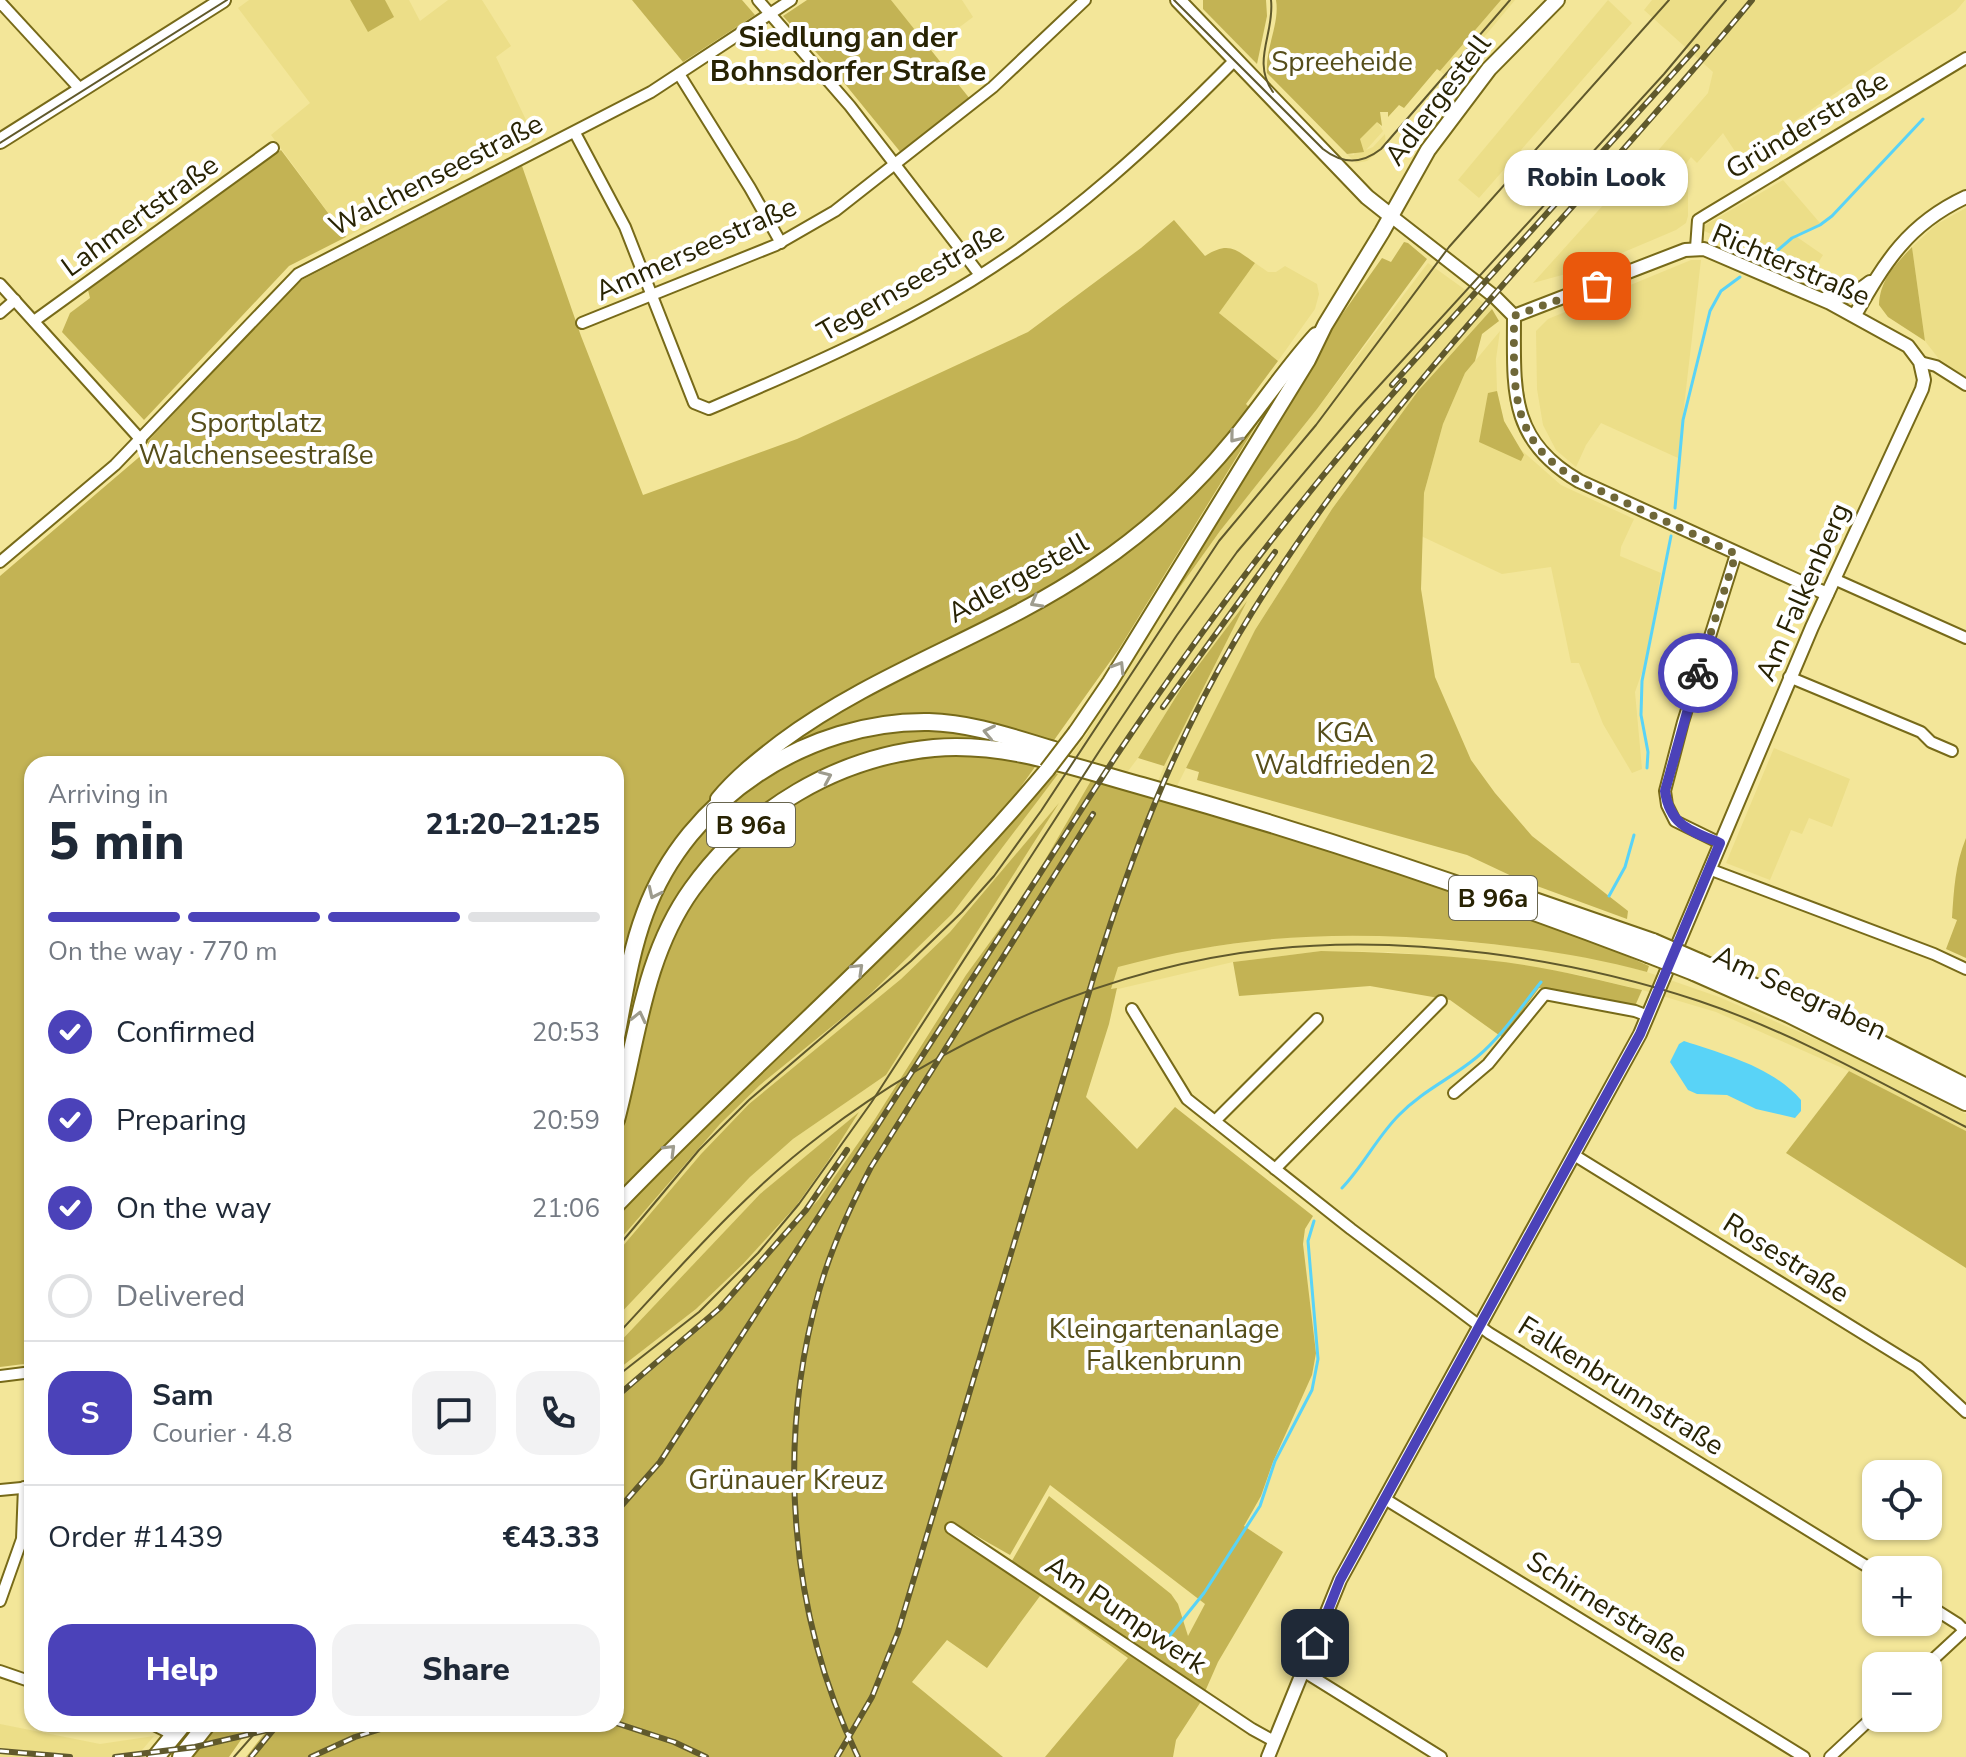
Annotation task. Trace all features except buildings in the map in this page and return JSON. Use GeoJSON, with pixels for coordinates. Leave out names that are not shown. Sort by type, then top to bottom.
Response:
{"type":"FeatureCollection","features":[{"type":"Feature","properties":{"kind":"main road"},"geometry":{"type":"LineString","coordinates":[[0,141],[223,0]]}},
{"type":"Feature","properties":{"kind":"main road"},"geometry":{"type":"LineString","coordinates":[[1178,0],[1367,197],[1391,216]]}},
{"type":"Feature","properties":{"kind":"main road","name":"Adlergestell"},"geometry":{"type":"LineString","coordinates":[[624,1198],[932,898],[976,853],[1047,770],[1110,682],[1292,387],[1428,150],[1469,92],[1557,0]]}},
{"type":"Feature","properties":{"kind":"main road","name":"Adlergestell"},"geometry":{"type":"LineString","coordinates":[[624,997],[645,913],[668,866],[729,785],[758,759],[808,723],[874,683],[1063,587],[1125,545],[1218,459],[1299,352],[1325,325]]}},
{"type":"Feature","properties":{"kind":"main road","name":"Adlergestell"},"geometry":{"type":"LineString","coordinates":[[695,827],[746,781],[810,745],[849,732],[930,722],[1010,737],[1196,790],[1338,841]]}},
{"type":"Feature","properties":{"kind":"main road","name":"B 96a"},"geometry":{"type":"LineString","coordinates":[[624,1086],[650,975],[666,934],[691,890],[727,846],[757,820],[792,795],[837,772],[883,757],[935,748],[976,747],[1011,751],[1338,841]]}},
{"type":"Feature","properties":{"kind":"main road","name":"Am Seegraben"},"geometry":{"type":"LineString","coordinates":[[1338,841],[1510,904],[1651,948],[1876,1041],[1966,1087]]}},
{"type":"Feature","properties":{"kind":"main road","name":"Am Seegraben"},"geometry":{"type":"LineString","coordinates":[[1696,967],[1966,1102]]}},
{"type":"Feature","properties":{"kind":"main road"},"geometry":{"type":"LineString","coordinates":[[156,1757],[176,1732]]}},
{"type":"Feature","properties":{"kind":"main road"},"geometry":{"type":"LineString","coordinates":[[181,1757],[201,1732]]}},
{"type":"Feature","properties":{"kind":"street"},"geometry":{"type":"LineString","coordinates":[[758,0],[850,106],[980,275]]}},
{"type":"Feature","properties":{"kind":"street","name":"Walchenseestraße"},"geometry":{"type":"LineString","coordinates":[[0,562],[141,440],[298,274],[575,133],[679,74],[791,0]]}},
{"type":"Feature","properties":{"kind":"street","name":"Ammerseestraße"},"geometry":{"type":"LineString","coordinates":[[582,323],[781,243],[835,211],[993,87],[1085,0]]}},
{"type":"Feature","properties":{"kind":"street"},"geometry":{"type":"LineString","coordinates":[[0,2],[81,90]]}},
{"type":"Feature","properties":{"kind":"street","name":"Gründerstraße"},"geometry":{"type":"LineString","coordinates":[[1696,248],[1698,220],[1966,58]]}},
{"type":"Feature","properties":{"kind":"street","name":"Tegernseestraße"},"geometry":{"type":"LineString","coordinates":[[653,295],[694,403],[709,409],[800,371],[913,314],[980,275],[1050,227],[1124,167],[1236,59]]}},
{"type":"Feature","properties":{"kind":"street"},"geometry":{"type":"LineString","coordinates":[[679,74],[781,243]]}},
{"type":"Feature","properties":{"kind":"street"},"geometry":{"type":"LineString","coordinates":[[575,133],[625,227],[653,295]]}},
{"type":"Feature","properties":{"kind":"street","name":"Lahmertstraße"},"geometry":{"type":"LineString","coordinates":[[34,321],[273,148]]}},
{"type":"Feature","properties":{"kind":"street"},"geometry":{"type":"LineString","coordinates":[[1855,315],[1896,251],[1930,215],[1966,197]]}},
{"type":"Feature","properties":{"kind":"street"},"geometry":{"type":"LineString","coordinates":[[1391,216],[1495,297],[1514,316],[1519,412],[1532,439],[1555,467],[1579,481],[1827,594]]}},
{"type":"Feature","properties":{"kind":"street","name":"Richterstraße"},"geometry":{"type":"LineString","coordinates":[[1514,316],[1696,248],[1855,315],[1908,346],[1920,362]]}},
{"type":"Feature","properties":{"kind":"street"},"geometry":{"type":"LineString","coordinates":[[1818,298],[1844,297],[1858,292],[1878,276]]}},
{"type":"Feature","properties":{"kind":"street"},"geometry":{"type":"LineString","coordinates":[[0,284],[141,440]]}},
{"type":"Feature","properties":{"kind":"street"},"geometry":{"type":"LineString","coordinates":[[0,313],[15,300]]}},
{"type":"Feature","properties":{"kind":"street"},"geometry":{"type":"LineString","coordinates":[[1920,362],[1936,366],[1966,385]]}},
{"type":"Feature","properties":{"kind":"street","name":"Am Falkenberg"},"geometry":{"type":"LineString","coordinates":[[1268,1757],[1340,1580],[1648,1016],[1789,677],[1922,389],[1924,380],[1920,362]]}},
{"type":"Feature","properties":{"kind":"street"},"geometry":{"type":"LineString","coordinates":[[1720,843],[1675,821],[1667,805],[1665,791],[1679,735],[1736,554]]}},
{"type":"Feature","properties":{"kind":"street"},"geometry":{"type":"LineString","coordinates":[[1834,579],[1966,638]]}},
{"type":"Feature","properties":{"kind":"street"},"geometry":{"type":"LineString","coordinates":[[1789,677],[1921,732],[1931,742],[1952,751]]}},
{"type":"Feature","properties":{"kind":"street"},"geometry":{"type":"LineString","coordinates":[[1709,869],[1966,969]]}},
{"type":"Feature","properties":{"kind":"street"},"geometry":{"type":"LineString","coordinates":[[1454,1093],[1488,1064],[1545,994],[1648,1016]]}},
{"type":"Feature","properties":{"kind":"street"},"geometry":{"type":"LineString","coordinates":[[1275,1169],[1441,1001]]}},
{"type":"Feature","properties":{"kind":"street","name":"Falkenbrunnstraße"},"geometry":{"type":"LineString","coordinates":[[1132,1009],[1187,1099],[1479,1326],[1862,1563]]}},
{"type":"Feature","properties":{"kind":"street"},"geometry":{"type":"LineString","coordinates":[[1215,1121],[1317,1019]]}},
{"type":"Feature","properties":{"kind":"street","name":"Rosestraße"},"geometry":{"type":"LineString","coordinates":[[1574,1155],[1917,1367],[1966,1412]]}},
{"type":"Feature","properties":{"kind":"street"},"geometry":{"type":"LineString","coordinates":[[0,1376],[24,1373]]}},
{"type":"Feature","properties":{"kind":"street"},"geometry":{"type":"LineString","coordinates":[[0,1490],[24,1487]]}},
{"type":"Feature","properties":{"kind":"street","name":"Schirnerstraße"},"geometry":{"type":"LineString","coordinates":[[1385,1499],[1804,1757]]}},
{"type":"Feature","properties":{"kind":"street"},"geometry":{"type":"LineString","coordinates":[[0,1601],[22,1539],[24,1522]]}},
{"type":"Feature","properties":{"kind":"street","name":"Am Pumpwerk"},"geometry":{"type":"LineString","coordinates":[[951,1528],[1274,1741]]}},
{"type":"Feature","properties":{"kind":"street"},"geometry":{"type":"LineString","coordinates":[[1941,1652],[1965,1629],[1942,1614]]}},
{"type":"Feature","properties":{"kind":"street"},"geometry":{"type":"LineString","coordinates":[[0,1671],[24,1679]]}},
{"type":"Feature","properties":{"kind":"street"},"geometry":{"type":"LineString","coordinates":[[1303,1671],[1441,1757]]}},
{"type":"Feature","properties":{"kind":"street"},"geometry":{"type":"LineString","coordinates":[[1830,1757],[1862,1727]]}},
{"type":"Feature","properties":{"kind":"shaded area"},"geometry":{"type":"Polygon","coordinates":[[[249,0],[409,0],[420,21],[448,0],[482,0],[511,46],[496,57],[536,141],[469,170],[460,178],[346,237],[271,135],[310,103],[238,8],[249,0]]]}},
{"type":"Feature","properties":{"kind":"shaded area"},"geometry":{"type":"Polygon","coordinates":[[[891,0],[962,0],[973,17],[929,50],[891,0]]]}},
{"type":"Feature","properties":{"kind":"shaded area"},"geometry":{"type":"Polygon","coordinates":[[[1501,0],[1515,0],[1449,79],[1440,71],[1501,0]]]}},
{"type":"Feature","properties":{"kind":"shaded area"},"geometry":{"type":"Polygon","coordinates":[[[1608,0],[1632,23],[1479,198],[1458,180],[1608,0]]]}},
{"type":"Feature","properties":{"kind":"shaded area"},"geometry":{"type":"Polygon","coordinates":[[[1652,0],[1965,0],[1956,11],[1774,135],[1738,156],[1723,133],[1697,163],[1691,157],[1686,164],[1684,180],[1688,184],[1688,216],[1686,223],[1676,230],[1584,269],[1533,283],[1708,93],[1713,72],[1644,10],[1652,0]]]}},
{"type":"Feature","properties":{"kind":"shaded area"},"geometry":{"type":"Polygon","coordinates":[[[1377,121],[1383,131],[1366,150],[1385,134],[1386,146],[1367,161],[1356,163],[1347,154],[1354,155],[1359,139],[1377,121]]]}},
{"type":"Feature","properties":{"kind":"shaded area"},"geometry":{"type":"Polygon","coordinates":[[[1783,180],[1820,223],[1794,235],[1823,255],[1807,280],[1765,262],[1768,258],[1704,231],[1705,225],[1783,180]]]}},
{"type":"Feature","properties":{"kind":"shaded area"},"geometry":{"type":"Polygon","coordinates":[[[1966,208],[1966,377],[1939,359],[1925,341],[1912,247],[1937,224],[1966,208]]]}},
{"type":"Feature","properties":{"kind":"shaded area"},"geometry":{"type":"Polygon","coordinates":[[[1691,260],[1701,260],[1678,458],[1601,423],[1576,467],[1556,450],[1543,425],[1537,389],[1536,331],[1548,319],[1691,260]]]}},
{"type":"Feature","properties":{"kind":"shaded area"},"geometry":{"type":"Polygon","coordinates":[[[1255,263],[1268,272],[1276,272],[1285,266],[1317,284],[1319,294],[1315,309],[1278,361],[1219,313],[1255,263]]]}},
{"type":"Feature","properties":{"kind":"shaded area"},"geometry":{"type":"Polygon","coordinates":[[[1428,263],[1492,309],[1418,391],[1332,509],[1255,630],[1171,798],[1112,968],[1170,952],[1301,935],[1389,935],[1593,957],[1719,997],[1827,1044],[1966,1114],[1966,1131],[1849,1071],[1716,1012],[1579,975],[1487,960],[1390,952],[1321,951],[1233,962],[1101,993],[852,1757],[712,1325],[624,1395],[624,1365],[696,1309],[743,1264],[828,1161],[859,1112],[760,1194],[624,1338],[624,1310],[750,1177],[793,1139],[886,1075],[1054,809],[950,932],[901,979],[749,1104],[701,1154],[624,1245],[624,1235],[720,1124],[760,1085],[862,1002],[952,914],[1086,735],[1165,608],[1220,531],[1428,263]],[[1244,606],[1182,687],[1116,787],[1151,799],[1164,766],[1244,606]]]}},
{"type":"Feature","properties":{"kind":"shaded area"},"geometry":{"type":"Polygon","coordinates":[[[1500,331],[1496,359],[1497,391],[1504,421],[1519,448],[1561,485],[1634,519],[1620,556],[1661,573],[1646,661],[1635,692],[1642,769],[1632,773],[1603,724],[1579,663],[1571,663],[1551,567],[1502,574],[1421,536],[1424,493],[1443,424],[1465,373],[1500,331]]]}},
{"type":"Feature","properties":{"kind":"shaded area"},"geometry":{"type":"Polygon","coordinates":[[[1774,748],[1850,779],[1832,827],[1809,818],[1802,834],[1791,830],[1770,880],[1726,863],[1774,748]]]}},
{"type":"Feature","properties":{"kind":"shaded area"},"geometry":{"type":"Polygon","coordinates":[[[0,1724],[24,1729],[24,1732],[40,1732],[100,1744],[154,1736],[136,1757],[0,1757],[0,1724]]]}},
{"type":"Feature","properties":{"kind":"green space"},"geometry":{"type":"Polygon","coordinates":[[[350,0],[385,0],[394,17],[368,32],[350,0]]]}},
{"type":"Feature","properties":{"kind":"green space"},"geometry":{"type":"Polygon","coordinates":[[[632,0],[742,0],[755,15],[683,62],[632,0]]]}},
{"type":"Feature","properties":{"kind":"green space"},"geometry":{"type":"Polygon","coordinates":[[[807,0],[891,0],[970,99],[902,154],[845,84],[783,16],[807,0]]]}},
{"type":"Feature","properties":{"kind":"green space"},"geometry":{"type":"Polygon","coordinates":[[[1203,0],[1266,0],[1267,16],[1257,64],[1203,9],[1203,0]]]}},
{"type":"Feature","properties":{"kind":"green space","name":"Spreeheide"},"geometry":{"type":"Polygon","coordinates":[[[1276,0],[1501,0],[1404,108],[1399,105],[1388,117],[1388,112],[1380,112],[1382,126],[1377,122],[1360,139],[1364,152],[1347,154],[1267,73],[1276,0]]]}},
{"type":"Feature","properties":{"kind":"green space"},"geometry":{"type":"Polygon","coordinates":[[[281,150],[346,237],[289,266],[144,420],[62,332],[70,313],[90,298],[88,290],[281,150]]]}},
{"type":"Feature","properties":{"kind":"green space","name":"Sportplatz Walchenseestraße"},"geometry":{"type":"Polygon","coordinates":[[[522,166],[581,336],[643,495],[797,439],[1028,332],[1174,220],[1205,256],[1225,248],[1255,263],[1219,313],[1278,361],[1246,404],[1260,419],[1119,649],[995,823],[926,896],[624,1188],[624,756],[24,756],[24,1364],[0,1367],[0,576],[151,447],[147,442],[298,282],[522,166]]]}},
{"type":"Feature","properties":{"kind":"green space"},"geometry":{"type":"Polygon","coordinates":[[[1404,242],[1427,259],[1165,608],[1336,323],[1382,258],[1391,262],[1404,242]]]}},
{"type":"Feature","properties":{"kind":"green space"},"geometry":{"type":"Polygon","coordinates":[[[1912,247],[1925,341],[1888,317],[1879,305],[1882,287],[1912,247]]]}},
{"type":"Feature","properties":{"kind":"green space","name":"KGA Waldfrieden 2"},"geometry":{"type":"Polygon","coordinates":[[[1492,309],[1499,321],[1482,334],[1475,361],[1465,373],[1443,424],[1424,493],[1421,589],[1435,677],[1471,760],[1495,793],[1532,836],[1628,911],[1627,919],[1518,879],[1467,855],[1197,780],[1199,772],[1186,768],[1255,630],[1332,509],[1418,391],[1492,309]]]}},
{"type":"Feature","properties":{"kind":"green space"},"geometry":{"type":"Polygon","coordinates":[[[1497,391],[1504,421],[1524,455],[1521,461],[1479,442],[1488,393],[1497,391]]]}},
{"type":"Feature","properties":{"kind":"green space"},"geometry":{"type":"Polygon","coordinates":[[[1247,601],[1164,766],[1138,758],[1182,687],[1247,601]]]}},
{"type":"Feature","properties":{"kind":"green space"},"geometry":{"type":"Polygon","coordinates":[[[1053,772],[1058,774],[952,914],[862,1002],[760,1085],[720,1124],[624,1235],[624,1206],[663,1165],[933,906],[1053,772]]]}},
{"type":"Feature","properties":{"kind":"green space"},"geometry":{"type":"Polygon","coordinates":[[[1092,779],[1171,798],[1566,929],[1649,966],[1647,972],[1555,952],[1461,941],[1331,936],[1204,948],[1118,967],[1111,989],[1117,988],[1109,1024],[1086,1097],[1137,1149],[1175,1107],[1313,1216],[1305,1229],[1303,1244],[1316,1353],[1312,1375],[1261,1496],[1244,1526],[1283,1552],[1218,1662],[1200,1703],[1176,1740],[1173,1757],[1045,1757],[1128,1658],[1040,1596],[987,1668],[947,1640],[912,1682],[1003,1757],[246,1757],[266,1732],[624,1732],[624,1394],[706,1324],[819,1199],[875,1119],[966,975],[1027,891],[1092,779]],[[1050,1485],[1010,1555],[952,1522],[948,1534],[1009,1566],[1049,1496],[1171,1594],[1178,1604],[1188,1636],[1205,1604],[1050,1485]]]}},
{"type":"Feature","properties":{"kind":"green space"},"geometry":{"type":"Polygon","coordinates":[[[1059,803],[886,1075],[793,1139],[750,1177],[624,1310],[624,1245],[701,1154],[749,1104],[901,979],[950,932],[1059,803]]]}},
{"type":"Feature","properties":{"kind":"green space"},"geometry":{"type":"Polygon","coordinates":[[[1966,838],[1966,958],[1946,949],[1957,920],[1952,918],[1954,887],[1966,838]]]}},
{"type":"Feature","properties":{"kind":"green space"},"geometry":{"type":"Polygon","coordinates":[[[1321,951],[1506,962],[1642,990],[1635,1006],[1539,988],[1503,1038],[1450,1000],[1370,986],[1239,996],[1233,962],[1321,951]]]}},
{"type":"Feature","properties":{"kind":"green space"},"geometry":{"type":"Polygon","coordinates":[[[1849,1071],[1966,1131],[1966,1268],[1786,1153],[1849,1071]]]}},
{"type":"Feature","properties":{"kind":"green space"},"geometry":{"type":"Polygon","coordinates":[[[859,1112],[796,1206],[743,1264],[696,1309],[624,1365],[624,1338],[760,1194],[859,1112]]]}},
{"type":"Feature","properties":{"kind":"green space"},"geometry":{"type":"Polygon","coordinates":[[[208,1732],[246,1732],[229,1757],[188,1757],[208,1732]]]}},
{"type":"Feature","properties":{"kind":"water"},"geometry":{"type":"Polygon","coordinates":[[[1684,1041],[1762,1070],[1801,1100],[1801,1111],[1795,1118],[1756,1109],[1727,1095],[1697,1094],[1688,1090],[1670,1062],[1679,1044],[1684,1041]]]}},
{"type":"Feature","properties":{"kind":"waterway"},"geometry":{"type":"LineString","coordinates":[[1771,256],[1792,238],[1832,216],[1923,119]]}},
{"type":"Feature","properties":{"kind":"waterway"},"geometry":{"type":"LineString","coordinates":[[1675,508],[1683,420],[1710,311],[1721,291],[1740,277]]}},
{"type":"Feature","properties":{"kind":"waterway"},"geometry":{"type":"LineString","coordinates":[[1647,768],[1648,752],[1641,715],[1642,681],[1671,536]]}},
{"type":"Feature","properties":{"kind":"waterway"},"geometry":{"type":"LineString","coordinates":[[1609,896],[1625,867],[1634,835]]}},
{"type":"Feature","properties":{"kind":"waterway"},"geometry":{"type":"LineString","coordinates":[[1342,1188],[1399,1115],[1486,1049],[1541,982]]}},
{"type":"Feature","properties":{"kind":"waterway"},"geometry":{"type":"LineString","coordinates":[[1167,1639],[1204,1593],[1260,1506],[1275,1461],[1312,1390],[1318,1359],[1308,1241],[1314,1221]]}},
{"type":"Feature","properties":{"kind":"tram line"},"geometry":{"type":"LineString","coordinates":[[0,143],[227,0]]}},
{"type":"Feature","properties":{"kind":"tram line"},"geometry":{"type":"LineString","coordinates":[[1174,0],[1323,149],[1345,160],[1359,160],[1381,149],[1510,0]]}},
{"type":"Feature","properties":{"kind":"tram line"},"geometry":{"type":"LineString","coordinates":[[1271,0],[1264,69],[1273,92]]}},
{"type":"Feature","properties":{"kind":"tram line"},"geometry":{"type":"LineString","coordinates":[[624,1239],[699,1150],[749,1100],[911,961],[994,876],[1041,811],[1219,541],[1316,425],[1449,247],[1669,0]]}},
{"type":"Feature","properties":{"kind":"tram line"},"geometry":{"type":"LineString","coordinates":[[624,1371],[699,1312],[758,1253],[799,1204],[871,1103],[1177,635],[1237,552],[1357,410],[1664,74],[1726,0]]}},
{"type":"Feature","properties":{"kind":"tram line"},"geometry":{"type":"LineString","coordinates":[[624,1327],[714,1231],[793,1157],[871,1100],[923,1067],[1034,1012],[1093,989],[1152,971],[1272,949],[1378,945],[1488,953],[1649,986],[1768,1027],[1966,1127]]}},
{"type":"Feature","properties":{"kind":"tram line"},"geometry":{"type":"LineString","coordinates":[[234,1757],[256,1732]]}},
{"type":"Feature","properties":{"kind":"railway"},"geometry":{"type":"LineString","coordinates":[[837,1757],[872,1697],[898,1632],[1095,972],[1156,801],[1214,678],[1291,552],[1415,388],[1752,0]]}},
{"type":"Feature","properties":{"kind":"railway"},"geometry":{"type":"LineString","coordinates":[[1392,385],[1697,47]]}},
{"type":"Feature","properties":{"kind":"railway"},"geometry":{"type":"LineString","coordinates":[[624,1503],[660,1462],[1150,707],[1218,610],[1290,517],[1404,381]]}},
{"type":"Feature","properties":{"kind":"railway"},"geometry":{"type":"LineString","coordinates":[[1163,707],[1275,552]]}},
{"type":"Feature","properties":{"kind":"railway"},"geometry":{"type":"LineString","coordinates":[[858,1757],[835,1702],[817,1646],[804,1587],[796,1528],[794,1468],[797,1408],[819,1291],[829,1259],[871,1167],[1093,814]]}},
{"type":"Feature","properties":{"kind":"railway"},"geometry":{"type":"LineString","coordinates":[[624,1390],[720,1308],[806,1210],[847,1150]]}},
{"type":"Feature","properties":{"kind":"railway"},"geometry":{"type":"LineString","coordinates":[[624,1726],[674,1742],[706,1757]]}},
{"type":"Feature","properties":{"kind":"railway"},"geometry":{"type":"LineString","coordinates":[[115,1757],[195,1747],[259,1732]]}},
{"type":"Feature","properties":{"kind":"railway"},"geometry":{"type":"LineString","coordinates":[[251,1757],[271,1732]]}},
{"type":"Feature","properties":{"kind":"railway"},"geometry":{"type":"LineString","coordinates":[[311,1757],[371,1732]]}},
{"type":"Feature","properties":{"kind":"railway"},"geometry":{"type":"LineString","coordinates":[[0,1751],[70,1757]]}},
{"type":"Feature","properties":{"kind":"way so far"},"geometry":{"type":"LineString","coordinates":[[1597,286],[1514,316],[1519,412],[1532,439],[1555,467],[1736,554],[1698,673]]}},
{"type":"Feature","properties":{"kind":"place","name":"Robin Look"},"geometry":{"type":"Point","coordinates":[1597,286]}},
{"type":"Feature","properties":{"kind":"district","name":"Siedlung an der Bohnsdorfer Straße"},"geometry":{"type":"Point","coordinates":[848,54]}},
{"type":"Feature","properties":{"kind":"route"},"geometry":{"type":"LineString","coordinates":[[1315,1643],[1340,1580],[1640,1034],[1720,843],[1675,821],[1667,805],[1665,791],[1698,673]]}},
{"type":"Feature","properties":{"kind":"park label","name":"Kleingartenanlage Falkenbrunn"},"geometry":{"type":"Point","coordinates":[1164,1345]}},
{"type":"Feature","properties":{"kind":"park label","name":"Grünauer Kreuz"},"geometry":{"type":"Point","coordinates":[786,1480]}}]}
